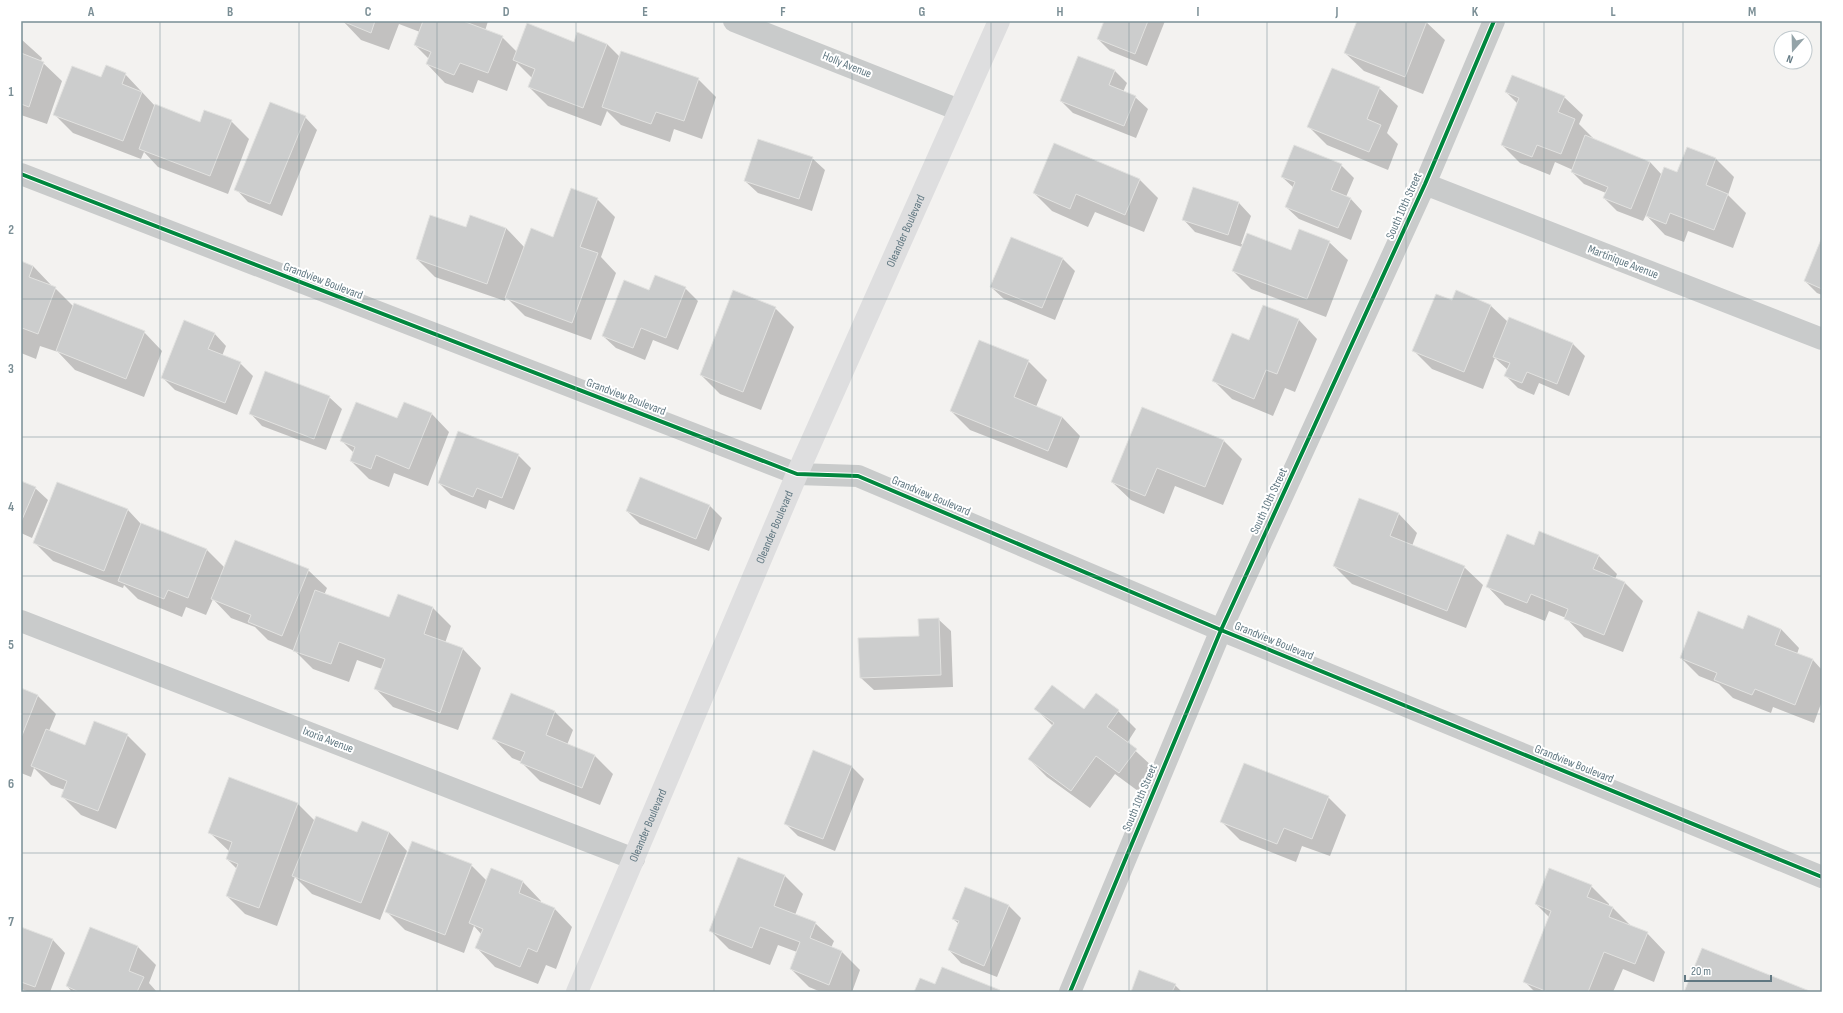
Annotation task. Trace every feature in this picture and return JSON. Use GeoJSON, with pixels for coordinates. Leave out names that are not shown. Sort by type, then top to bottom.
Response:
{"type":"FeatureCollection","features":[{"type":"Feature","properties":{"kind":"main road","name":"Oleander Boulevard"},"geometry":{"type":"LineString","coordinates":[[577,992],[797,474],[999,21]]}},
{"type":"Feature","properties":{"kind":"street","name":"Holly Avenue"},"geometry":{"type":"LineString","coordinates":[[734,21],[960,110]]}},
{"type":"Feature","properties":{"kind":"street","name":"South 10th Street"},"geometry":{"type":"LineString","coordinates":[[1070,992],[1221,630],[1425,184],[1494,21]]}},
{"type":"Feature","properties":{"kind":"street","name":"Grandview Boulevard"},"geometry":{"type":"LineString","coordinates":[[21,174],[797,474],[858,476],[1221,630],[1822,877]]}},
{"type":"Feature","properties":{"kind":"street","name":"Martinique Avenue"},"geometry":{"type":"LineString","coordinates":[[1425,184],[1822,339]]}},
{"type":"Feature","properties":{"kind":"street","name":"Ixoria Avenue"},"geometry":{"type":"LineString","coordinates":[[21,621],[634,859]]}},
{"type":"Feature","properties":{"kind":"building"},"geometry":{"type":"Polygon","coordinates":[[[342,21],[375,21],[371,33],[342,21]]]}},
{"type":"Feature","properties":{"kind":"building"},"geometry":{"type":"Polygon","coordinates":[[[423,21],[463,21],[503,36],[488,73],[460,63],[454,75],[426,64],[431,52],[414,45],[423,21]]]}},
{"type":"Feature","properties":{"kind":"building"},"geometry":{"type":"Polygon","coordinates":[[[1104,21],[1148,21],[1135,54],[1097,39],[1104,21]]]}},
{"type":"Feature","properties":{"kind":"building"},"geometry":{"type":"Polygon","coordinates":[[[1357,21],[1427,21],[1405,77],[1344,53],[1357,21]]]}},
{"type":"Feature","properties":{"kind":"building"},"geometry":{"type":"Polygon","coordinates":[[[527,23],[574,42],[577,32],[607,44],[583,108],[528,87],[535,69],[513,60],[527,23]]]}},
{"type":"Feature","properties":{"kind":"building"},"geometry":{"type":"Polygon","coordinates":[[[621,51],[699,78],[684,121],[656,112],[651,124],[602,107],[621,51]]]}},
{"type":"Feature","properties":{"kind":"building"},"geometry":{"type":"Polygon","coordinates":[[[21,53],[44,62],[29,107],[21,104],[21,53]]]}},
{"type":"Feature","properties":{"kind":"building"},"geometry":{"type":"Polygon","coordinates":[[[1078,56],[1115,70],[1109,85],[1136,96],[1124,126],[1060,101],[1078,56]]]}},
{"type":"Feature","properties":{"kind":"building"},"geometry":{"type":"Polygon","coordinates":[[[106,65],[126,73],[122,84],[142,92],[123,141],[53,115],[72,66],[101,77],[106,65]]]}},
{"type":"Feature","properties":{"kind":"building"},"geometry":{"type":"Polygon","coordinates":[[[1332,68],[1380,87],[1367,119],[1381,125],[1369,152],[1307,127],[1332,68]]]}},
{"type":"Feature","properties":{"kind":"building"},"geometry":{"type":"Polygon","coordinates":[[[1512,75],[1565,96],[1558,112],[1575,119],[1561,154],[1537,145],[1532,157],[1501,145],[1519,98],[1505,92],[1512,75]]]}},
{"type":"Feature","properties":{"kind":"building"},"geometry":{"type":"Polygon","coordinates":[[[270,102],[306,116],[270,204],[234,190],[270,102]]]}},
{"type":"Feature","properties":{"kind":"building"},"geometry":{"type":"Polygon","coordinates":[[[155,104],[200,122],[204,110],[232,120],[210,176],[139,149],[155,104]]]}},
{"type":"Feature","properties":{"kind":"building"},"geometry":{"type":"Polygon","coordinates":[[[1585,135],[1650,162],[1631,209],[1603,198],[1608,187],[1571,172],[1585,135]]]}},
{"type":"Feature","properties":{"kind":"building"},"geometry":{"type":"Polygon","coordinates":[[[758,139],[813,157],[799,199],[744,181],[758,139]]]}},
{"type":"Feature","properties":{"kind":"building"},"geometry":{"type":"Polygon","coordinates":[[[1054,143],[1140,179],[1125,215],[1076,194],[1070,209],[1033,193],[1054,143]]]}},
{"type":"Feature","properties":{"kind":"building"},"geometry":{"type":"Polygon","coordinates":[[[1294,145],[1342,164],[1331,190],[1351,198],[1338,228],[1285,207],[1295,182],[1281,177],[1294,145]]]}},
{"type":"Feature","properties":{"kind":"building"},"geometry":{"type":"Polygon","coordinates":[[[1687,147],[1716,158],[1706,185],[1728,194],[1714,230],[1670,213],[1666,224],[1646,216],[1664,167],[1677,172],[1687,147]]]}},
{"type":"Feature","properties":{"kind":"building"},"geometry":{"type":"Polygon","coordinates":[[[1193,187],[1239,202],[1228,235],[1182,220],[1193,187]]]}},
{"type":"Feature","properties":{"kind":"building"},"geometry":{"type":"Polygon","coordinates":[[[571,188],[598,198],[580,247],[598,253],[572,323],[505,298],[531,228],[553,237],[571,188]]]}},
{"type":"Feature","properties":{"kind":"building"},"geometry":{"type":"Polygon","coordinates":[[[430,215],[466,227],[470,215],[506,228],[487,284],[416,259],[430,215]]]}},
{"type":"Feature","properties":{"kind":"building"},"geometry":{"type":"Polygon","coordinates":[[[1299,229],[1330,241],[1307,299],[1232,271],[1247,233],[1291,250],[1299,229]]]}},
{"type":"Feature","properties":{"kind":"building"},"geometry":{"type":"Polygon","coordinates":[[[1011,237],[1063,258],[1042,308],[990,287],[1011,237]]]}},
{"type":"Feature","properties":{"kind":"building"},"geometry":{"type":"Polygon","coordinates":[[[1822,237],[1822,289],[1804,281],[1822,237]]]}},
{"type":"Feature","properties":{"kind":"building"},"geometry":{"type":"Polygon","coordinates":[[[21,261],[33,266],[29,277],[56,287],[38,334],[22,328],[21,331],[21,261]]]}},
{"type":"Feature","properties":{"kind":"building"},"geometry":{"type":"Polygon","coordinates":[[[655,275],[686,287],[666,338],[641,328],[633,348],[602,336],[624,280],[649,290],[655,275]]]}},
{"type":"Feature","properties":{"kind":"building"},"geometry":{"type":"Polygon","coordinates":[[[733,290],[776,307],[743,392],[700,375],[733,290]]]}},
{"type":"Feature","properties":{"kind":"building"},"geometry":{"type":"Polygon","coordinates":[[[1456,290],[1491,305],[1464,372],[1412,351],[1436,294],[1452,300],[1456,290]]]}},
{"type":"Feature","properties":{"kind":"building"},"geometry":{"type":"Polygon","coordinates":[[[74,303],[145,331],[126,379],[56,351],[74,303]]]}},
{"type":"Feature","properties":{"kind":"building"},"geometry":{"type":"Polygon","coordinates":[[[1263,305],[1299,319],[1277,374],[1266,370],[1254,399],[1212,381],[1232,333],[1249,340],[1263,305]]]}},
{"type":"Feature","properties":{"kind":"building"},"geometry":{"type":"Polygon","coordinates":[[[1509,317],[1573,343],[1557,384],[1527,372],[1522,383],[1504,376],[1510,363],[1493,357],[1509,317]]]}},
{"type":"Feature","properties":{"kind":"building"},"geometry":{"type":"Polygon","coordinates":[[[184,320],[215,333],[208,349],[241,362],[225,403],[161,378],[184,320]]]}},
{"type":"Feature","properties":{"kind":"building"},"geometry":{"type":"Polygon","coordinates":[[[979,340],[1029,360],[1014,397],[1062,417],[1048,451],[950,411],[979,340]]]}},
{"type":"Feature","properties":{"kind":"building"},"geometry":{"type":"Polygon","coordinates":[[[265,371],[330,396],[314,439],[249,414],[265,371]]]}},
{"type":"Feature","properties":{"kind":"building"},"geometry":{"type":"Polygon","coordinates":[[[356,402],[397,418],[404,402],[432,413],[409,469],[376,455],[371,469],[350,461],[355,447],[340,441],[356,402]]]}},
{"type":"Feature","properties":{"kind":"building"},"geometry":{"type":"Polygon","coordinates":[[[1142,407],[1224,440],[1205,487],[1157,468],[1145,496],[1111,482],[1142,407]]]}},
{"type":"Feature","properties":{"kind":"building"},"geometry":{"type":"Polygon","coordinates":[[[458,431],[519,454],[502,498],[477,488],[473,497],[438,483],[458,431]]]}},
{"type":"Feature","properties":{"kind":"building"},"geometry":{"type":"Polygon","coordinates":[[[640,477],[710,505],[696,539],[626,511],[640,477]]]}},
{"type":"Feature","properties":{"kind":"building"},"geometry":{"type":"Polygon","coordinates":[[[21,481],[36,487],[21,522],[21,481]]]}},
{"type":"Feature","properties":{"kind":"building"},"geometry":{"type":"Polygon","coordinates":[[[57,482],[128,509],[104,571],[33,543],[57,482]]]}},
{"type":"Feature","properties":{"kind":"building"},"geometry":{"type":"Polygon","coordinates":[[[1359,498],[1399,513],[1390,536],[1465,566],[1447,611],[1333,566],[1359,498]]]}},
{"type":"Feature","properties":{"kind":"building"},"geometry":{"type":"Polygon","coordinates":[[[141,523],[207,549],[188,598],[168,590],[164,599],[118,581],[141,523]]]}},
{"type":"Feature","properties":{"kind":"building"},"geometry":{"type":"Polygon","coordinates":[[[1539,531],[1599,555],[1593,569],[1625,582],[1604,635],[1564,619],[1568,609],[1531,594],[1527,603],[1486,587],[1507,534],[1534,545],[1539,531]]]}},
{"type":"Feature","properties":{"kind":"building"},"geometry":{"type":"Polygon","coordinates":[[[235,540],[309,569],[282,636],[248,622],[251,615],[211,599],[235,540]]]}},
{"type":"Feature","properties":{"kind":"building"},"geometry":{"type":"Polygon","coordinates":[[[315,590],[389,617],[398,594],[433,607],[424,634],[463,648],[440,713],[374,689],[385,659],[339,642],[331,664],[293,651],[315,590]]]}},
{"type":"Feature","properties":{"kind":"building"},"geometry":{"type":"Polygon","coordinates":[[[1698,611],[1743,629],[1748,615],[1781,629],[1775,645],[1813,659],[1795,705],[1755,689],[1752,695],[1714,680],[1717,673],[1680,658],[1698,611]]]}},
{"type":"Feature","properties":{"kind":"building"},"geometry":{"type":"Polygon","coordinates":[[[939,618],[941,675],[860,678],[858,638],[919,636],[918,619],[939,618]]]}},
{"type":"Feature","properties":{"kind":"building"},"geometry":{"type":"Polygon","coordinates":[[[1052,685],[1084,709],[1096,693],[1119,710],[1107,727],[1137,749],[1119,773],[1096,756],[1071,791],[1028,759],[1054,723],[1034,709],[1052,685]]]}},
{"type":"Feature","properties":{"kind":"building"},"geometry":{"type":"Polygon","coordinates":[[[21,688],[38,695],[21,738],[21,688]]]}},
{"type":"Feature","properties":{"kind":"building"},"geometry":{"type":"Polygon","coordinates":[[[511,693],[555,711],[546,735],[595,755],[582,788],[520,763],[525,752],[492,739],[511,693]]]}},
{"type":"Feature","properties":{"kind":"building"},"geometry":{"type":"Polygon","coordinates":[[[94,721],[128,734],[98,811],[61,797],[67,781],[31,766],[46,729],[85,745],[94,721]]]}},
{"type":"Feature","properties":{"kind":"building"},"geometry":{"type":"Polygon","coordinates":[[[813,750],[852,766],[823,839],[784,824],[813,750]]]}},
{"type":"Feature","properties":{"kind":"building"},"geometry":{"type":"Polygon","coordinates":[[[1244,763],[1329,796],[1312,839],[1284,828],[1277,844],[1220,822],[1244,763]]]}},
{"type":"Feature","properties":{"kind":"building"},"geometry":{"type":"Polygon","coordinates":[[[229,777],[298,803],[259,908],[226,896],[238,864],[226,859],[232,842],[208,833],[229,777]]]}},
{"type":"Feature","properties":{"kind":"building"},"geometry":{"type":"Polygon","coordinates":[[[316,816],[357,832],[362,821],[389,832],[361,903],[292,876],[316,816]]]}},
{"type":"Feature","properties":{"kind":"building"},"geometry":{"type":"Polygon","coordinates":[[[412,841],[472,864],[445,935],[385,912],[412,841]]]}},
{"type":"Feature","properties":{"kind":"building"},"geometry":{"type":"Polygon","coordinates":[[[738,857],[785,875],[774,906],[816,922],[810,938],[842,951],[829,985],[790,969],[800,942],[760,927],[752,948],[709,931],[738,857]]]}},
{"type":"Feature","properties":{"kind":"building"},"geometry":{"type":"Polygon","coordinates":[[[491,868],[523,881],[519,893],[555,908],[537,952],[528,948],[520,967],[475,948],[483,929],[469,923],[491,868]]]}},
{"type":"Feature","properties":{"kind":"building"},"geometry":{"type":"Polygon","coordinates":[[[1549,868],[1592,885],[1587,897],[1613,907],[1609,917],[1648,932],[1635,964],[1604,952],[1588,992],[1548,992],[1523,982],[1551,911],[1535,904],[1549,868]]]}},
{"type":"Feature","properties":{"kind":"building"},"geometry":{"type":"Polygon","coordinates":[[[965,887],[1009,905],[984,966],[948,950],[959,921],[952,919],[965,887]]]}},
{"type":"Feature","properties":{"kind":"building"},"geometry":{"type":"Polygon","coordinates":[[[21,927],[53,939],[35,987],[21,982],[21,927]]]}},
{"type":"Feature","properties":{"kind":"building"},"geometry":{"type":"Polygon","coordinates":[[[90,927],[138,946],[129,971],[144,977],[137,992],[79,992],[66,986],[90,927]]]}},
{"type":"Feature","properties":{"kind":"building"},"geometry":{"type":"Polygon","coordinates":[[[1702,948],[1812,992],[1684,992],[1702,948]]]}},
{"type":"Feature","properties":{"kind":"building"},"geometry":{"type":"Polygon","coordinates":[[[942,967],[1000,990],[999,992],[914,992],[920,978],[935,984],[942,967]]]}},
{"type":"Feature","properties":{"kind":"building"},"geometry":{"type":"Polygon","coordinates":[[[1139,970],[1176,984],[1172,992],[1131,992],[1139,970]]]}},
{"type":"Feature","properties":{"kind":"cycle path"},"geometry":{"type":"LineString","coordinates":[[1070,992],[1221,630],[1425,184],[1494,21]]}},
{"type":"Feature","properties":{"kind":"cycle path"},"geometry":{"type":"LineString","coordinates":[[21,174],[797,474],[858,476],[1221,630],[1822,877]]}}]}
